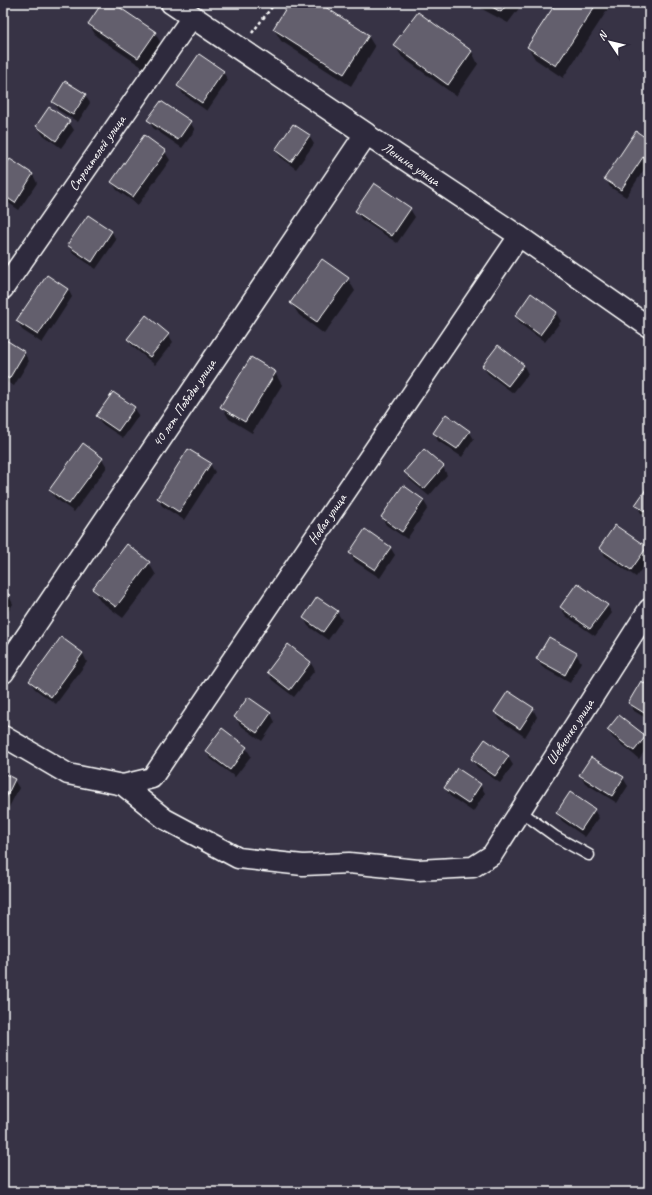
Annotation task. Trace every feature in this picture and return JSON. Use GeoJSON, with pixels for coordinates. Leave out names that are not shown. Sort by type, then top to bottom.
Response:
{"type":"FeatureCollection","features":[{"type":"Feature","properties":{"kind":"street","name":"Ленина улица"},"geometry":{"type":"LineString","coordinates":[[172,3],[519,236],[649,327]]}},
{"type":"Feature","properties":{"kind":"street","name":"Строителей улица"},"geometry":{"type":"LineString","coordinates":[[3,289],[192,17]]}},
{"type":"Feature","properties":{"kind":"street","name":"40 лет Победы улица"},"geometry":{"type":"LineString","coordinates":[[3,672],[366,134]]}},
{"type":"Feature","properties":{"kind":"street","name":"Новая улица"},"geometry":{"type":"LineString","coordinates":[[123,786],[152,778],[519,236]]}},
{"type":"Feature","properties":{"kind":"street","name":"Шевченко улица"},"geometry":{"type":"LineString","coordinates":[[123,786],[165,819],[238,858],[303,865],[348,863],[418,870],[473,867],[492,855],[649,609]]}},
{"type":"Feature","properties":{"kind":"street"},"geometry":{"type":"LineString","coordinates":[[3,736],[68,774],[123,786]]}},
{"type":"Feature","properties":{"kind":"lane"},"geometry":{"type":"LineString","coordinates":[[520,811],[556,837],[589,855]]}},
{"type":"Feature","properties":{"kind":"path"},"geometry":{"type":"LineString","coordinates":[[240,50],[275,3]]}},
{"type":"Feature","properties":{"kind":"building"},"geometry":{"type":"Polygon","coordinates":[[[102,3],[113,3],[156,32],[138,58],[88,24],[102,3]]]}},
{"type":"Feature","properties":{"kind":"building"},"geometry":{"type":"Polygon","coordinates":[[[289,3],[319,3],[369,35],[344,74],[273,29],[289,3]]]}},
{"type":"Feature","properties":{"kind":"building"},"geometry":{"type":"Polygon","coordinates":[[[485,3],[508,3],[501,12],[485,3]]]}},
{"type":"Feature","properties":{"kind":"building"},"geometry":{"type":"Polygon","coordinates":[[[556,3],[597,3],[556,66],[527,47],[556,3]]]}},
{"type":"Feature","properties":{"kind":"building"},"geometry":{"type":"Polygon","coordinates":[[[418,12],[472,51],[448,85],[393,45],[418,12]]]}},
{"type":"Feature","properties":{"kind":"building"},"geometry":{"type":"Polygon","coordinates":[[[199,54],[224,71],[202,103],[177,86],[199,54]]]}},
{"type":"Feature","properties":{"kind":"building"},"geometry":{"type":"Polygon","coordinates":[[[65,81],[86,94],[73,115],[52,102],[65,81]]]}},
{"type":"Feature","properties":{"kind":"building"},"geometry":{"type":"Polygon","coordinates":[[[161,101],[191,121],[178,140],[147,120],[161,101]]]}},
{"type":"Feature","properties":{"kind":"building"},"geometry":{"type":"Polygon","coordinates":[[[49,107],[70,121],[56,141],[36,126],[49,107]]]}},
{"type":"Feature","properties":{"kind":"building"},"geometry":{"type":"Polygon","coordinates":[[[293,124],[310,135],[291,162],[275,150],[293,124]]]}},
{"type":"Feature","properties":{"kind":"building"},"geometry":{"type":"Polygon","coordinates":[[[636,131],[649,140],[649,148],[621,190],[604,179],[636,131]]]}},
{"type":"Feature","properties":{"kind":"building"},"geometry":{"type":"Polygon","coordinates":[[[144,135],[166,151],[133,197],[111,182],[144,135]]]}},
{"type":"Feature","properties":{"kind":"building"},"geometry":{"type":"Polygon","coordinates":[[[10,159],[33,174],[15,203],[3,195],[3,168],[10,159]]]}},
{"type":"Feature","properties":{"kind":"building"},"geometry":{"type":"Polygon","coordinates":[[[374,183],[411,208],[392,236],[355,211],[374,183]]]}},
{"type":"Feature","properties":{"kind":"building"},"geometry":{"type":"Polygon","coordinates":[[[88,215],[112,231],[92,262],[67,245],[88,215]]]}},
{"type":"Feature","properties":{"kind":"building"},"geometry":{"type":"Polygon","coordinates":[[[322,259],[349,278],[317,322],[290,303],[322,259]]]}},
{"type":"Feature","properties":{"kind":"building"},"geometry":{"type":"Polygon","coordinates":[[[47,275],[68,289],[38,335],[16,321],[47,275]]]}},
{"type":"Feature","properties":{"kind":"building"},"geometry":{"type":"Polygon","coordinates":[[[531,293],[557,312],[540,335],[515,316],[531,293]]]}},
{"type":"Feature","properties":{"kind":"building"},"geometry":{"type":"Polygon","coordinates":[[[146,315],[169,334],[150,357],[127,339],[146,315]]]}},
{"type":"Feature","properties":{"kind":"building"},"geometry":{"type":"Polygon","coordinates":[[[3,338],[25,352],[9,379],[3,375],[3,338]]]}},
{"type":"Feature","properties":{"kind":"building"},"geometry":{"type":"Polygon","coordinates":[[[498,345],[524,365],[508,386],[482,366],[498,345]]]}},
{"type":"Feature","properties":{"kind":"building"},"geometry":{"type":"Polygon","coordinates":[[[251,357],[276,372],[245,422],[220,407],[251,357]]]}},
{"type":"Feature","properties":{"kind":"building"},"geometry":{"type":"Polygon","coordinates":[[[113,392],[135,407],[118,431],[96,416],[113,392]]]}},
{"type":"Feature","properties":{"kind":"building"},"geometry":{"type":"Polygon","coordinates":[[[446,414],[470,431],[457,449],[433,433],[446,414]]]}},
{"type":"Feature","properties":{"kind":"building"},"geometry":{"type":"Polygon","coordinates":[[[83,443],[103,458],[69,504],[49,490],[83,443]]]}},
{"type":"Feature","properties":{"kind":"building"},"geometry":{"type":"Polygon","coordinates":[[[188,449],[211,463],[179,512],[157,498],[188,449]]]}},
{"type":"Feature","properties":{"kind":"building"},"geometry":{"type":"Polygon","coordinates":[[[424,449],[444,466],[424,489],[404,472],[424,449]]]}},
{"type":"Feature","properties":{"kind":"building"},"geometry":{"type":"Polygon","coordinates":[[[403,485],[424,500],[402,532],[381,517],[403,485]]]}},
{"type":"Feature","properties":{"kind":"building"},"geometry":{"type":"Polygon","coordinates":[[[649,485],[649,514],[635,505],[649,485]]]}},
{"type":"Feature","properties":{"kind":"building"},"geometry":{"type":"Polygon","coordinates":[[[615,525],[647,547],[631,570],[599,548],[615,525]]]}},
{"type":"Feature","properties":{"kind":"building"},"geometry":{"type":"Polygon","coordinates":[[[365,529],[391,547],[375,570],[349,553],[365,529]]]}},
{"type":"Feature","properties":{"kind":"building"},"geometry":{"type":"Polygon","coordinates":[[[127,544],[150,562],[116,607],[92,589],[127,544]]]}},
{"type":"Feature","properties":{"kind":"building"},"geometry":{"type":"Polygon","coordinates":[[[577,583],[608,605],[590,629],[560,607],[577,583]]]}},
{"type":"Feature","properties":{"kind":"building"},"geometry":{"type":"Polygon","coordinates":[[[3,591],[10,595],[3,605],[3,591]]]}},
{"type":"Feature","properties":{"kind":"building"},"geometry":{"type":"Polygon","coordinates":[[[317,597],[338,611],[323,632],[303,618],[317,597]]]}},
{"type":"Feature","properties":{"kind":"building"},"geometry":{"type":"Polygon","coordinates":[[[61,637],[83,653],[51,697],[29,681],[61,637]]]}},
{"type":"Feature","properties":{"kind":"building"},"geometry":{"type":"Polygon","coordinates":[[[549,637],[577,653],[565,675],[536,659],[549,637]]]}},
{"type":"Feature","properties":{"kind":"building"},"geometry":{"type":"Polygon","coordinates":[[[288,644],[311,662],[290,690],[267,672],[288,644]]]}},
{"type":"Feature","properties":{"kind":"building"},"geometry":{"type":"Polygon","coordinates":[[[641,681],[649,686],[649,716],[628,703],[641,681]]]}},
{"type":"Feature","properties":{"kind":"building"},"geometry":{"type":"Polygon","coordinates":[[[508,691],[534,708],[520,729],[494,712],[508,691]]]}},
{"type":"Feature","properties":{"kind":"building"},"geometry":{"type":"Polygon","coordinates":[[[248,697],[271,713],[257,733],[234,717],[248,697]]]}},
{"type":"Feature","properties":{"kind":"building"},"geometry":{"type":"Polygon","coordinates":[[[619,715],[646,736],[634,751],[607,730],[619,715]]]}},
{"type":"Feature","properties":{"kind":"building"},"geometry":{"type":"Polygon","coordinates":[[[222,728],[247,747],[230,770],[205,751],[222,728]]]}},
{"type":"Feature","properties":{"kind":"building"},"geometry":{"type":"Polygon","coordinates":[[[485,739],[509,756],[495,776],[471,759],[485,739]]]}},
{"type":"Feature","properties":{"kind":"building"},"geometry":{"type":"Polygon","coordinates":[[[591,757],[624,777],[612,796],[579,775],[591,757]]]}},
{"type":"Feature","properties":{"kind":"building"},"geometry":{"type":"Polygon","coordinates":[[[457,768],[481,784],[468,804],[444,788],[457,768]]]}},
{"type":"Feature","properties":{"kind":"building"},"geometry":{"type":"Polygon","coordinates":[[[3,773],[15,779],[3,804],[3,773]]]}},
{"type":"Feature","properties":{"kind":"building"},"geometry":{"type":"Polygon","coordinates":[[[570,792],[595,809],[581,830],[556,813],[570,792]]]}}]}
